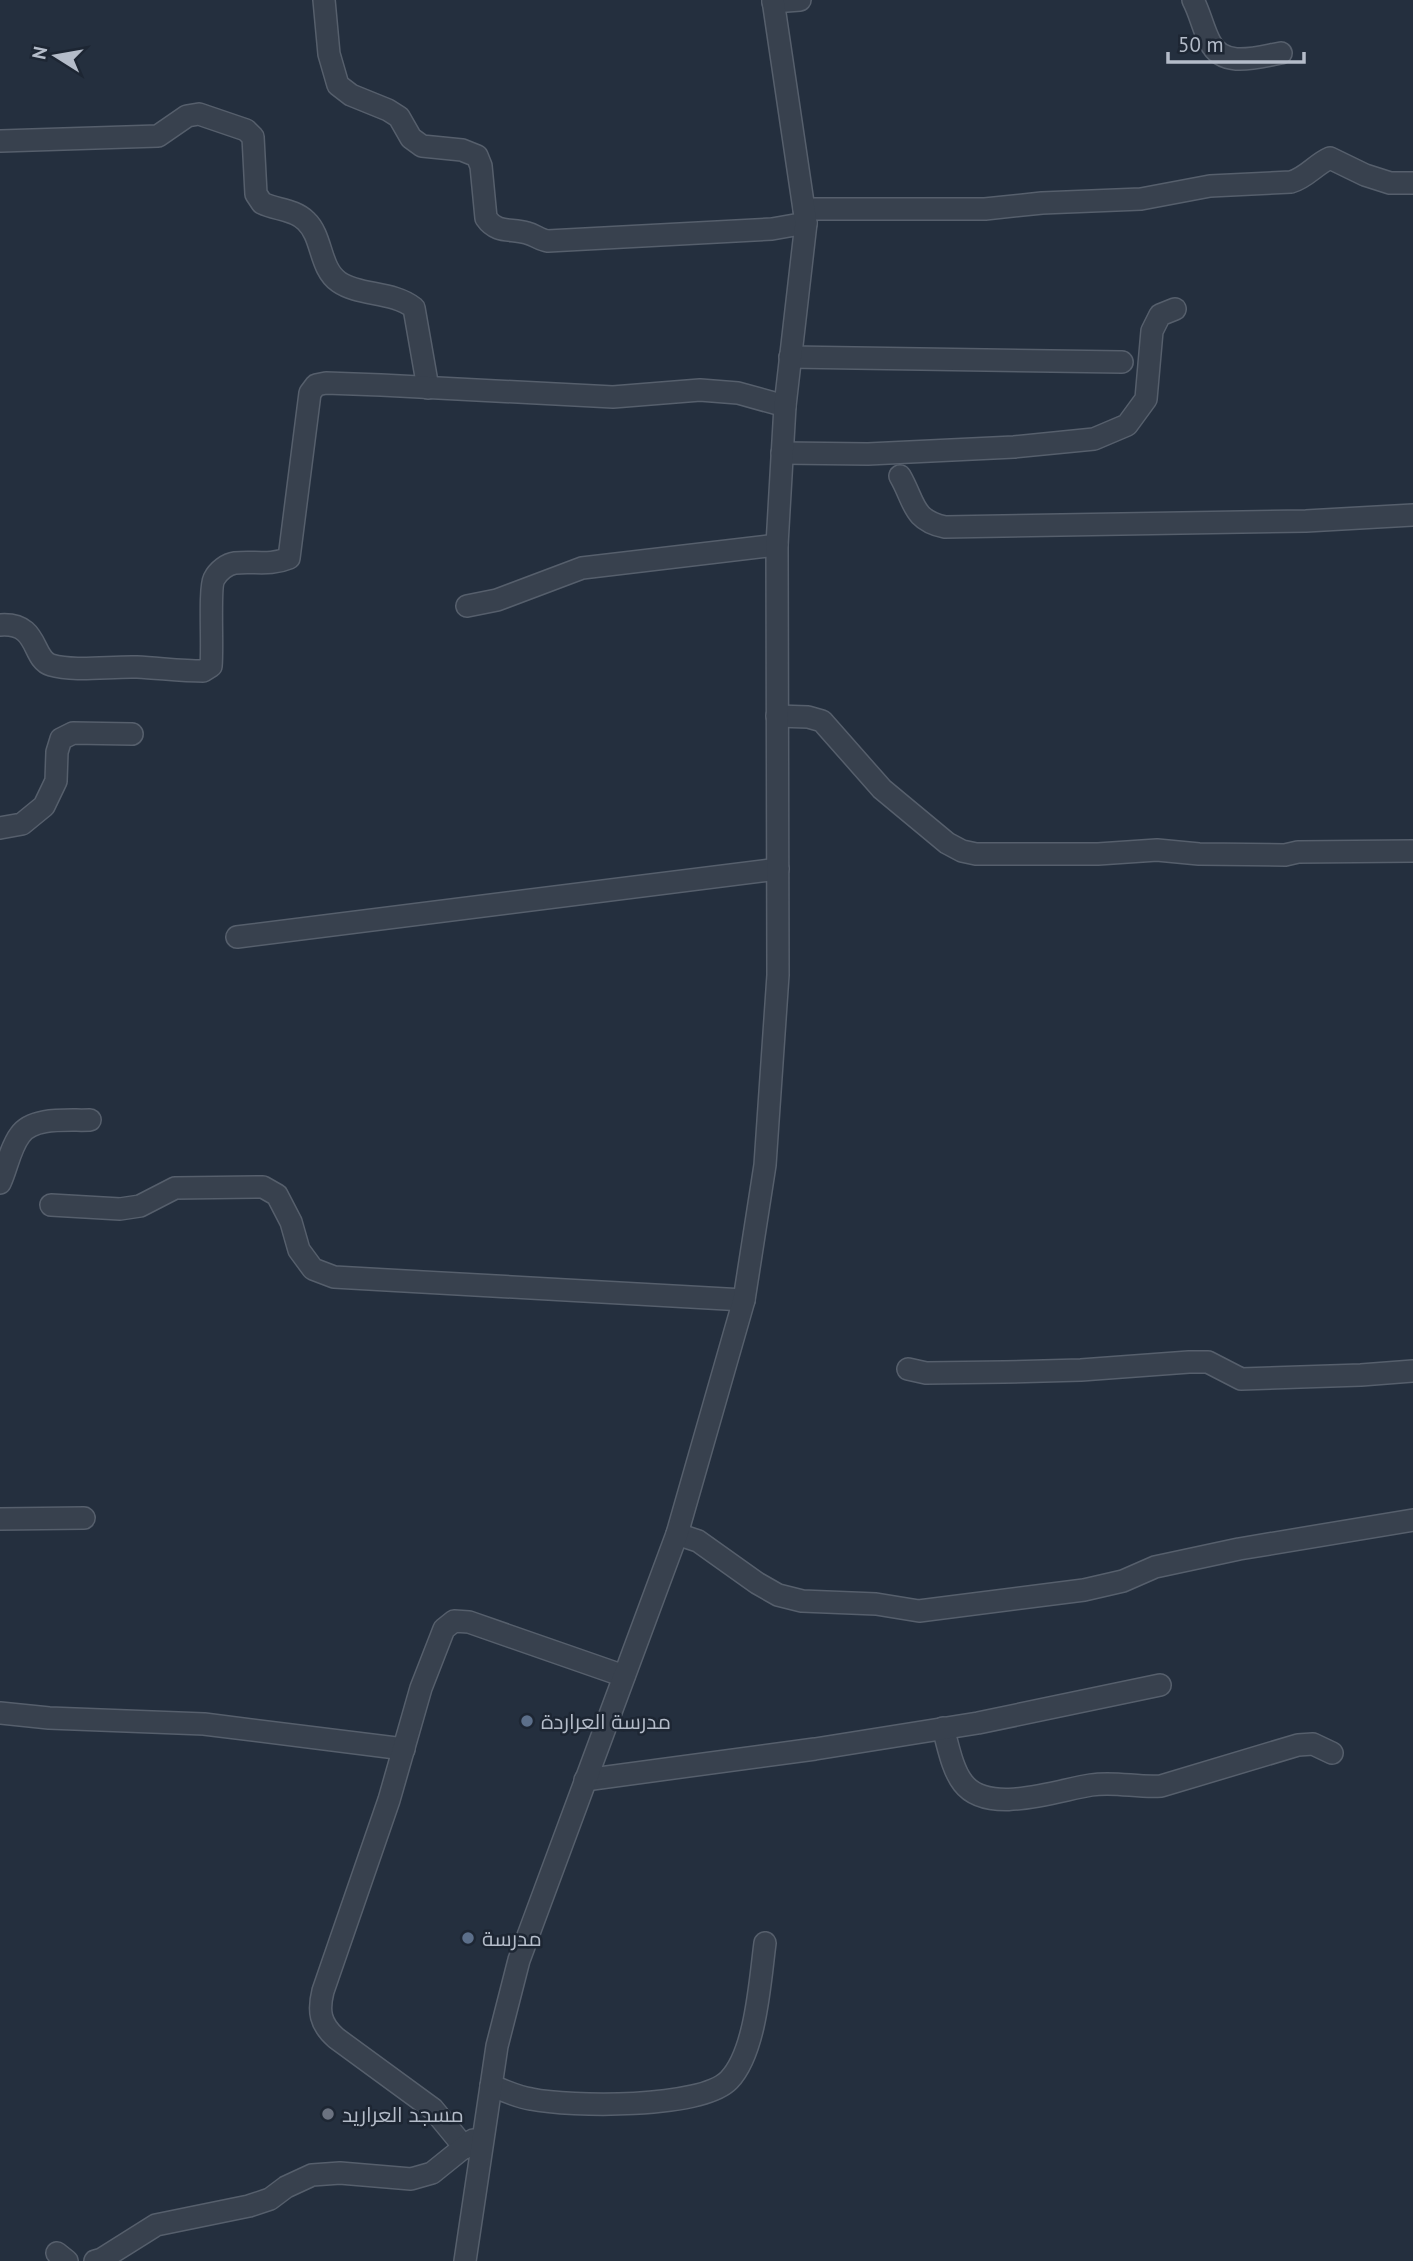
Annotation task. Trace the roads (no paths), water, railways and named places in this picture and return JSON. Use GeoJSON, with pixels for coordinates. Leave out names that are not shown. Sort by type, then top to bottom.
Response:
{"type":"FeatureCollection","features":[{"type":"Feature","properties":{"kind":"street"},"geometry":{"type":"LineString","coordinates":[[324,0],[329,54],[338,85],[351,95],[399,117],[411,138],[422,146],[463,150],[477,156],[481,166],[486,218],[498,229],[527,233],[548,241],[772,229],[805,216],[974,210],[1042,202],[1140,199],[1210,186],[1291,182],[1301,179],[1318,163],[1330,158],[1364,175],[1390,183],[1413,183]]}},
{"type":"Feature","properties":{"kind":"street"},"geometry":{"type":"LineString","coordinates":[[465,2261],[497,2046],[519,1960],[677,1534],[744,1300],[765,1165],[778,975],[777,545],[785,406],[805,216],[773,1],[800,0]]}},
{"type":"Feature","properties":{"kind":"street"},"geometry":{"type":"LineString","coordinates":[[1193,0],[1215,51],[1226,58],[1244,60],[1281,53]]}},
{"type":"Feature","properties":{"kind":"street"},"geometry":{"type":"LineString","coordinates":[[1,141],[158,136],[187,116],[199,114],[246,130],[253,137],[256,194],[262,203],[293,212],[307,221],[332,276],[342,284],[388,296],[414,308],[428,388]]}},
{"type":"Feature","properties":{"kind":"street"},"geometry":{"type":"LineString","coordinates":[[782,453],[881,454],[1014,447],[1094,439],[1127,425],[1146,399],[1152,331],[1160,315],[1175,309]]}},
{"type":"Feature","properties":{"kind":"street"},"geometry":{"type":"LineString","coordinates":[[790,357],[1122,362]]}},
{"type":"Feature","properties":{"kind":"street"},"geometry":{"type":"LineString","coordinates":[[0,625],[10,624],[26,632],[36,644],[41,658],[47,664],[60,667],[137,667],[202,671],[211,666],[213,580],[222,569],[232,563],[270,564],[289,558],[310,393],[316,385],[326,383],[613,397],[700,390],[738,393],[785,406]]}},
{"type":"Feature","properties":{"kind":"street"},"geometry":{"type":"LineString","coordinates":[[900,476],[920,517],[930,524],[945,527],[1306,521],[1413,515]]}},
{"type":"Feature","properties":{"kind":"street"},"geometry":{"type":"LineString","coordinates":[[467,606],[497,600],[582,568],[777,545]]}},
{"type":"Feature","properties":{"kind":"street"},"geometry":{"type":"LineString","coordinates":[[777,716],[808,716],[822,721],[882,789],[947,843],[976,855],[1098,854],[1157,850],[1199,854],[1285,855],[1298,852],[1413,851]]}},
{"type":"Feature","properties":{"kind":"street"},"geometry":{"type":"LineString","coordinates":[[0,828],[22,824],[44,806],[55,781],[57,752],[61,739],[72,733],[132,734]]}},
{"type":"Feature","properties":{"kind":"street"},"geometry":{"type":"LineString","coordinates":[[237,937],[778,869]]}},
{"type":"Feature","properties":{"kind":"street"},"geometry":{"type":"LineString","coordinates":[[0,1183],[20,1134],[32,1125],[90,1120]]}},
{"type":"Feature","properties":{"kind":"street"},"geometry":{"type":"LineString","coordinates":[[51,1205],[120,1209],[140,1206],[175,1188],[263,1188],[277,1195],[291,1222],[299,1250],[313,1269],[334,1277],[744,1300]]}},
{"type":"Feature","properties":{"kind":"street"},"geometry":{"type":"LineString","coordinates":[[908,1369],[926,1373],[993,1373],[1208,1362],[1241,1379],[1361,1376],[1413,1371]]}},
{"type":"Feature","properties":{"kind":"street"},"geometry":{"type":"LineString","coordinates":[[0,1519],[84,1518]]}},
{"type":"Feature","properties":{"kind":"street"},"geometry":{"type":"LineString","coordinates":[[677,1534],[698,1541],[778,1595],[802,1601],[876,1604],[919,1611],[1084,1590],[1123,1581],[1156,1567],[1239,1549],[1413,1520]]}},
{"type":"Feature","properties":{"kind":"street"},"geometry":{"type":"LineString","coordinates":[[465,2148],[433,2109],[336,2038],[326,2029],[320,2017],[323,1991],[385,1812],[437,1646],[444,1629],[454,1620],[469,1622],[624,1676]]}},
{"type":"Feature","properties":{"kind":"street"},"geometry":{"type":"LineString","coordinates":[[585,1780],[802,1751],[943,1728],[1160,1685]]}},
{"type":"Feature","properties":{"kind":"street"},"geometry":{"type":"LineString","coordinates":[[0,1713],[49,1718],[204,1724],[404,1749]]}},
{"type":"Feature","properties":{"kind":"street"},"geometry":{"type":"LineString","coordinates":[[943,1728],[963,1784],[980,1796],[998,1800],[1020,1799],[1095,1784],[1161,1786],[1298,1745],[1313,1744],[1332,1753]]}},
{"type":"Feature","properties":{"kind":"street"},"geometry":{"type":"LineString","coordinates":[[491,2085],[529,2099],[555,2102],[638,2103],[686,2098],[715,2090],[729,2080],[741,2062],[753,2027],[765,1943]]}},
{"type":"Feature","properties":{"kind":"street"},"geometry":{"type":"LineString","coordinates":[[95,2261],[156,2225],[249,2206],[270,2199],[286,2187],[312,2175],[340,2173],[411,2179],[432,2173],[465,2148],[484,2129]]}},
{"type":"Feature","properties":{"kind":"place","name":"مدرسة العراردة"},"geometry":{"type":"Point","coordinates":[527,1721]}},
{"type":"Feature","properties":{"kind":"place","name":"مدرسة"},"geometry":{"type":"Point","coordinates":[468,1938]}},
{"type":"Feature","properties":{"kind":"place","name":"مسجد العراريد"},"geometry":{"type":"Point","coordinates":[328,2114]}}]}
